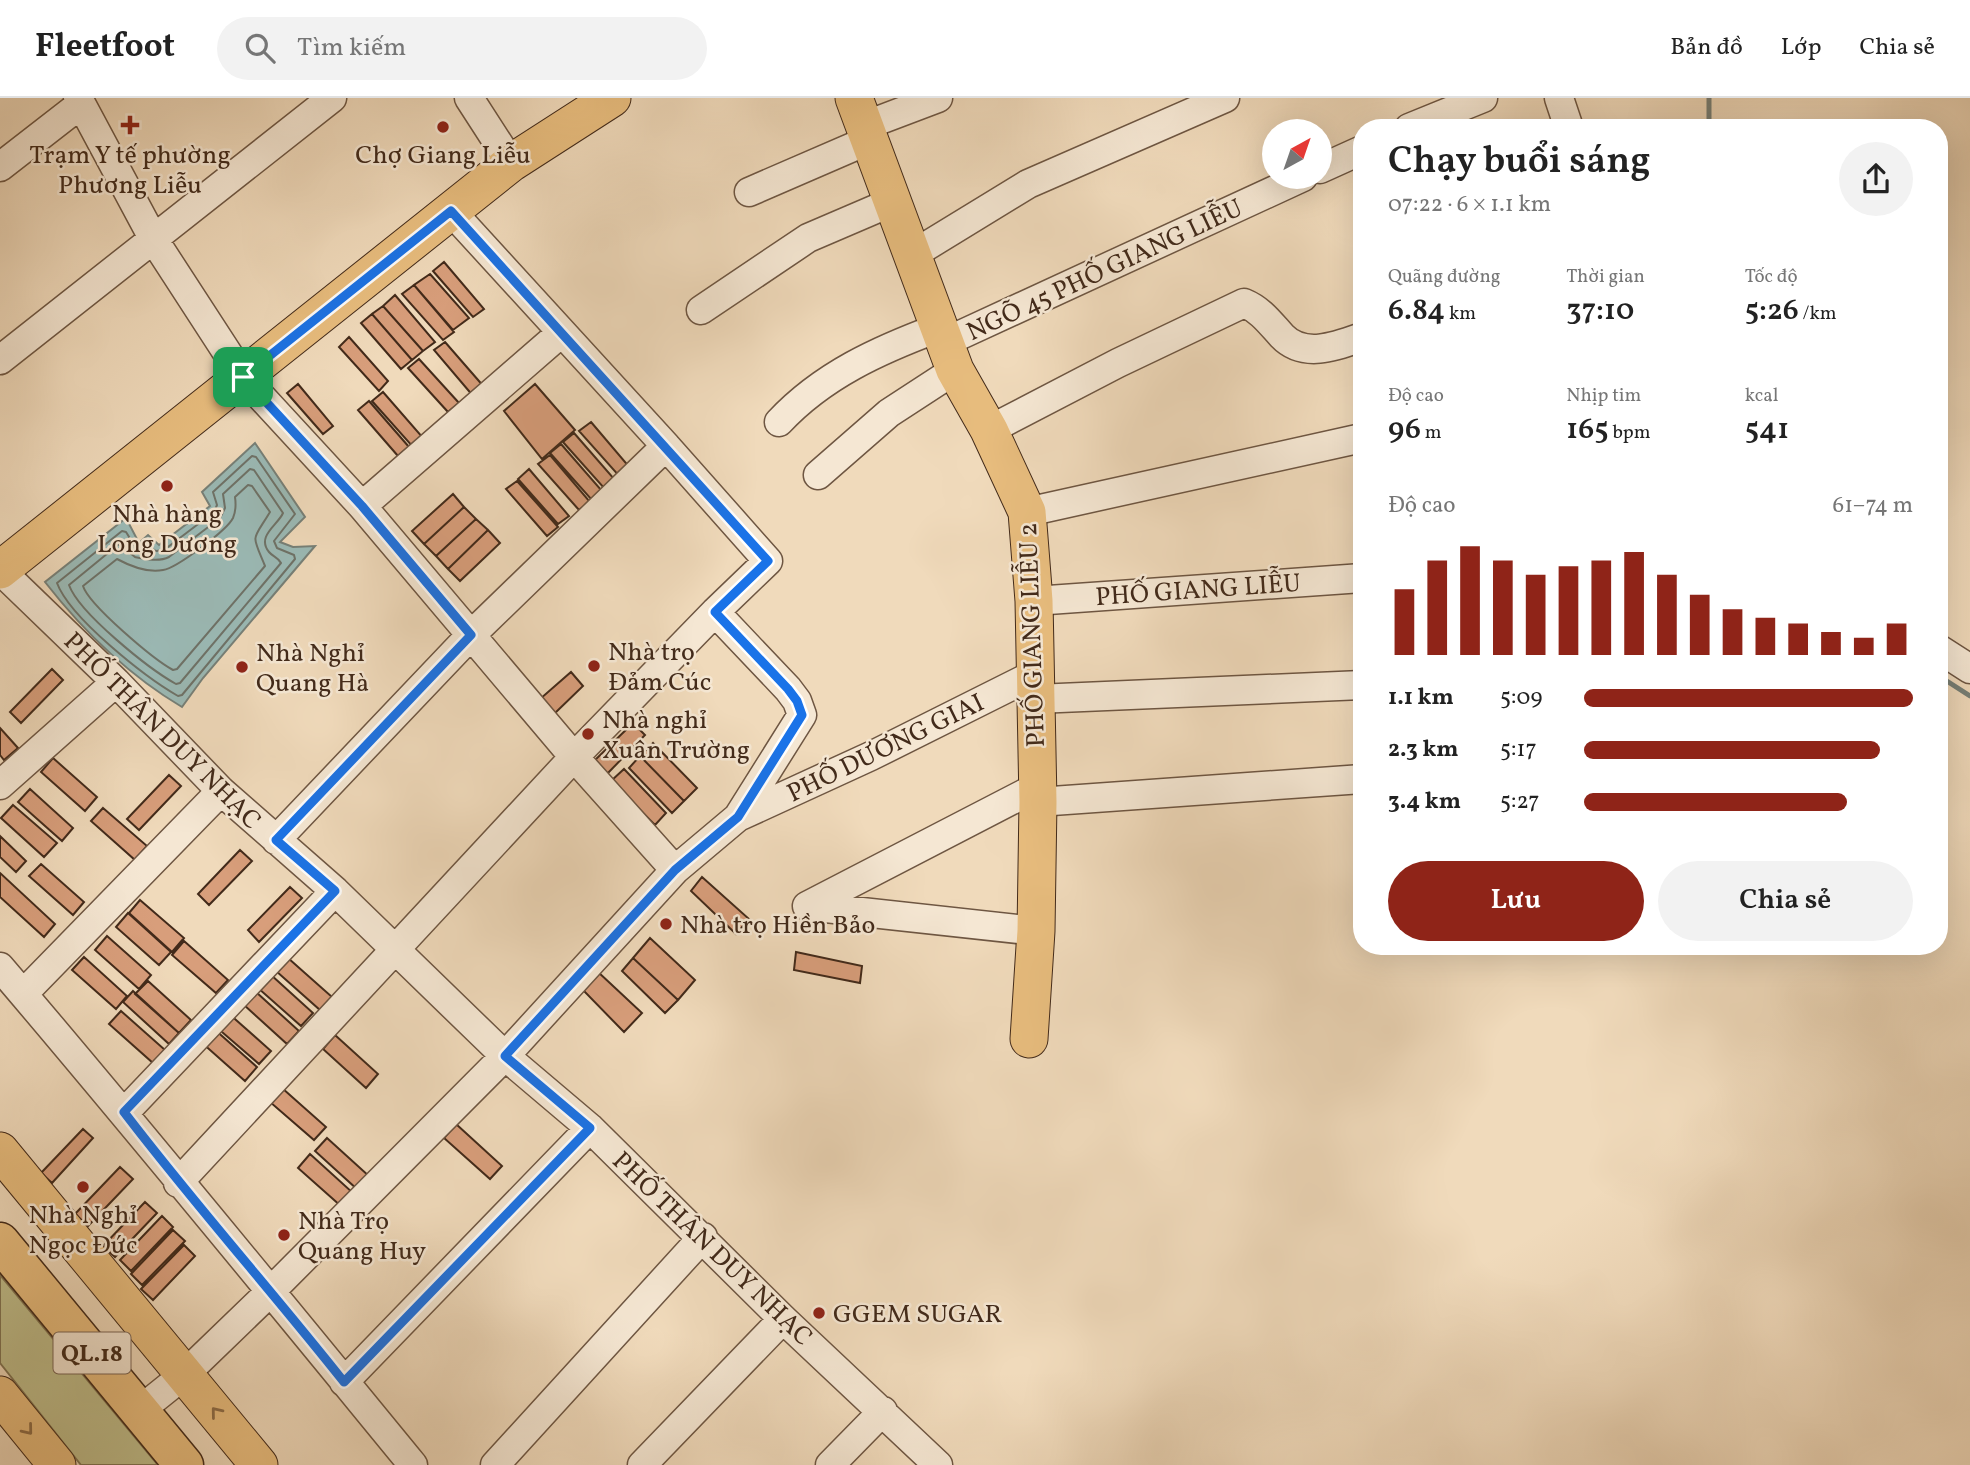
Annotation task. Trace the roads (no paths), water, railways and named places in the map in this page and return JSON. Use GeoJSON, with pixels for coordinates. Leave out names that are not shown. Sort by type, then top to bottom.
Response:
{"type":"FeatureCollection","features":[{"type":"Feature","properties":{"kind":"highway","name":"QL.18"},"geometry":{"type":"LineString","coordinates":[[0,1242],[184,1465]]}},
{"type":"Feature","properties":{"kind":"main road"},"geometry":{"type":"LineString","coordinates":[[0,570],[511,163],[611,98]]}},
{"type":"Feature","properties":{"kind":"main road","name":"PHỐ GIANG LIỄU 2"},"geometry":{"type":"LineString","coordinates":[[863,121],[945,347],[989,430],[1027,512],[1034,601],[1037,795],[1036,931],[1028,1039]]}},
{"type":"Feature","properties":{"kind":"main road"},"geometry":{"type":"LineString","coordinates":[[0,1151],[259,1465]]}},
{"type":"Feature","properties":{"kind":"main road"},"geometry":{"type":"LineString","coordinates":[[0,1395],[57,1465]]}},
{"type":"Feature","properties":{"kind":"street"},"geometry":{"type":"LineString","coordinates":[[0,360],[332,98]]}},
{"type":"Feature","properties":{"kind":"street"},"geometry":{"type":"LineString","coordinates":[[469,98],[511,163]]}},
{"type":"Feature","properties":{"kind":"street"},"geometry":{"type":"LineString","coordinates":[[749,192],[863,121],[938,98]]}},
{"type":"Feature","properties":{"kind":"street"},"geometry":{"type":"LineString","coordinates":[[912,255],[1028,184],[1225,98]]}},
{"type":"Feature","properties":{"kind":"street"},"geometry":{"type":"LineString","coordinates":[[1431,119],[1483,98]]}},
{"type":"Feature","properties":{"kind":"street"},"geometry":{"type":"LineString","coordinates":[[1559,98],[1566,119]]}},
{"type":"Feature","properties":{"kind":"street"},"geometry":{"type":"LineString","coordinates":[[0,167],[80,101],[154,240],[243,377],[362,506],[574,757],[675,870]]}},
{"type":"Feature","properties":{"kind":"street"},"geometry":{"type":"LineString","coordinates":[[1332,164],[1353,154]]}},
{"type":"Feature","properties":{"kind":"street","name":"NGÕ 45 PHỐ GIANG LIỄU"},"geometry":{"type":"LineString","coordinates":[[945,347],[1278,189]]}},
{"type":"Feature","properties":{"kind":"street"},"geometry":{"type":"LineString","coordinates":[[701,310],[808,238],[892,202]]}},
{"type":"Feature","properties":{"kind":"street"},"geometry":{"type":"LineString","coordinates":[[178,1183],[574,757],[768,561],[451,211]]}},
{"type":"Feature","properties":{"kind":"street"},"geometry":{"type":"LineString","coordinates":[[989,430],[1118,363],[1244,303],[1256,308],[1285,340],[1296,344],[1323,351],[1353,340]]}},
{"type":"Feature","properties":{"kind":"street"},"geometry":{"type":"LineString","coordinates":[[362,506],[561,333]]}},
{"type":"Feature","properties":{"kind":"street"},"geometry":{"type":"LineString","coordinates":[[779,422],[832,376],[870,356],[945,347]]}},
{"type":"Feature","properties":{"kind":"street"},"geometry":{"type":"LineString","coordinates":[[818,475],[889,413],[945,347]]}},
{"type":"Feature","properties":{"kind":"street"},"geometry":{"type":"LineString","coordinates":[[1027,512],[1353,440]]}},
{"type":"Feature","properties":{"kind":"street"},"geometry":{"type":"LineString","coordinates":[[276,840],[471,635],[666,446]]}},
{"type":"Feature","properties":{"kind":"street","name":"PHỐ THÂN DUY NHẠC"},"geometry":{"type":"LineString","coordinates":[[0,570],[116,682],[221,791],[335,891],[505,1056],[590,1128],[783,1319],[938,1465]]}},
{"type":"Feature","properties":{"kind":"street","name":"PHỐ GIANG LIỄU"},"geometry":{"type":"LineString","coordinates":[[1034,601],[1353,579]]}},
{"type":"Feature","properties":{"kind":"street"},"geometry":{"type":"LineString","coordinates":[[715,612],[788,689],[797,701],[802,715],[738,817]]}},
{"type":"Feature","properties":{"kind":"street"},"geometry":{"type":"LineString","coordinates":[[1948,655],[1970,669]]}},
{"type":"Feature","properties":{"kind":"street"},"geometry":{"type":"LineString","coordinates":[[0,785],[116,682]]}},
{"type":"Feature","properties":{"kind":"street"},"geometry":{"type":"LineString","coordinates":[[1036,686],[1353,685]]}},
{"type":"Feature","properties":{"kind":"street","name":"PHỐ DƯƠNG GIAI"},"geometry":{"type":"LineString","coordinates":[[139,1411],[185,1374],[271,1291],[505,1056],[675,870],[738,817],[871,756],[1036,686]]}},
{"type":"Feature","properties":{"kind":"street"},"geometry":{"type":"LineString","coordinates":[[1036,931],[807,906],[1037,795],[1353,779]]}},
{"type":"Feature","properties":{"kind":"street"},"geometry":{"type":"LineString","coordinates":[[23,995],[221,791]]}},
{"type":"Feature","properties":{"kind":"street"},"geometry":{"type":"LineString","coordinates":[[124,1112],[335,891]]}},
{"type":"Feature","properties":{"kind":"street"},"geometry":{"type":"LineString","coordinates":[[0,967],[124,1112],[178,1183],[271,1291],[413,1465]]}},
{"type":"Feature","properties":{"kind":"street"},"geometry":{"type":"LineString","coordinates":[[344,1382],[590,1128]]}},
{"type":"Feature","properties":{"kind":"street"},"geometry":{"type":"LineString","coordinates":[[495,1465],[703,1237]]}},
{"type":"Feature","properties":{"kind":"street"},"geometry":{"type":"LineString","coordinates":[[642,1465],[783,1319]]}},
{"type":"Feature","properties":{"kind":"street"},"geometry":{"type":"LineString","coordinates":[[830,1465],[883,1411]]}},
{"type":"Feature","properties":{"kind":"water"},"geometry":{"type":"Polygon","coordinates":[[[255,443],[305,517],[280,542],[293,547],[315,546],[203,678],[182,707],[125,667],[75,618],[45,582],[126,518],[139,543],[148,535],[159,545],[210,506],[202,492],[255,443]]]}},
{"type":"Feature","properties":{"kind":"waterway"},"geometry":{"type":"LineString","coordinates":[[1709,98],[1709,119]]}},
{"type":"Feature","properties":{"kind":"waterway"},"geometry":{"type":"LineString","coordinates":[[1948,682],[1970,696]]}},
{"type":"Feature","properties":{"kind":"place","name":"Trạm Y tế phường Phương Liễu"},"geometry":{"type":"Point","coordinates":[130,125]}},
{"type":"Feature","properties":{"kind":"place","name":"Chợ Giang Liễu"},"geometry":{"type":"Point","coordinates":[443,127]}},
{"type":"Feature","properties":{"kind":"place","name":"Nhà hàng Long Dương"},"geometry":{"type":"Point","coordinates":[167,486]}},
{"type":"Feature","properties":{"kind":"place","name":"Nhà trọ Đảm Cúc"},"geometry":{"type":"Point","coordinates":[594,666]}},
{"type":"Feature","properties":{"kind":"place","name":"Nhà Nghỉ Quang Hà"},"geometry":{"type":"Point","coordinates":[242,667]}},
{"type":"Feature","properties":{"kind":"place","name":"Nhà nghỉ Xuân Trường"},"geometry":{"type":"Point","coordinates":[588,734]}},
{"type":"Feature","properties":{"kind":"place","name":"Nhà trọ Hiền Bảo"},"geometry":{"type":"Point","coordinates":[666,924]}},
{"type":"Feature","properties":{"kind":"place","name":"Nhà Nghỉ Ngọc Đức"},"geometry":{"type":"Point","coordinates":[83,1187]}},
{"type":"Feature","properties":{"kind":"place","name":"Nhà Trọ Quang Huy"},"geometry":{"type":"Point","coordinates":[284,1235]}},
{"type":"Feature","properties":{"kind":"place","name":"GGEM SUGAR"},"geometry":{"type":"Point","coordinates":[819,1313]}}]}
